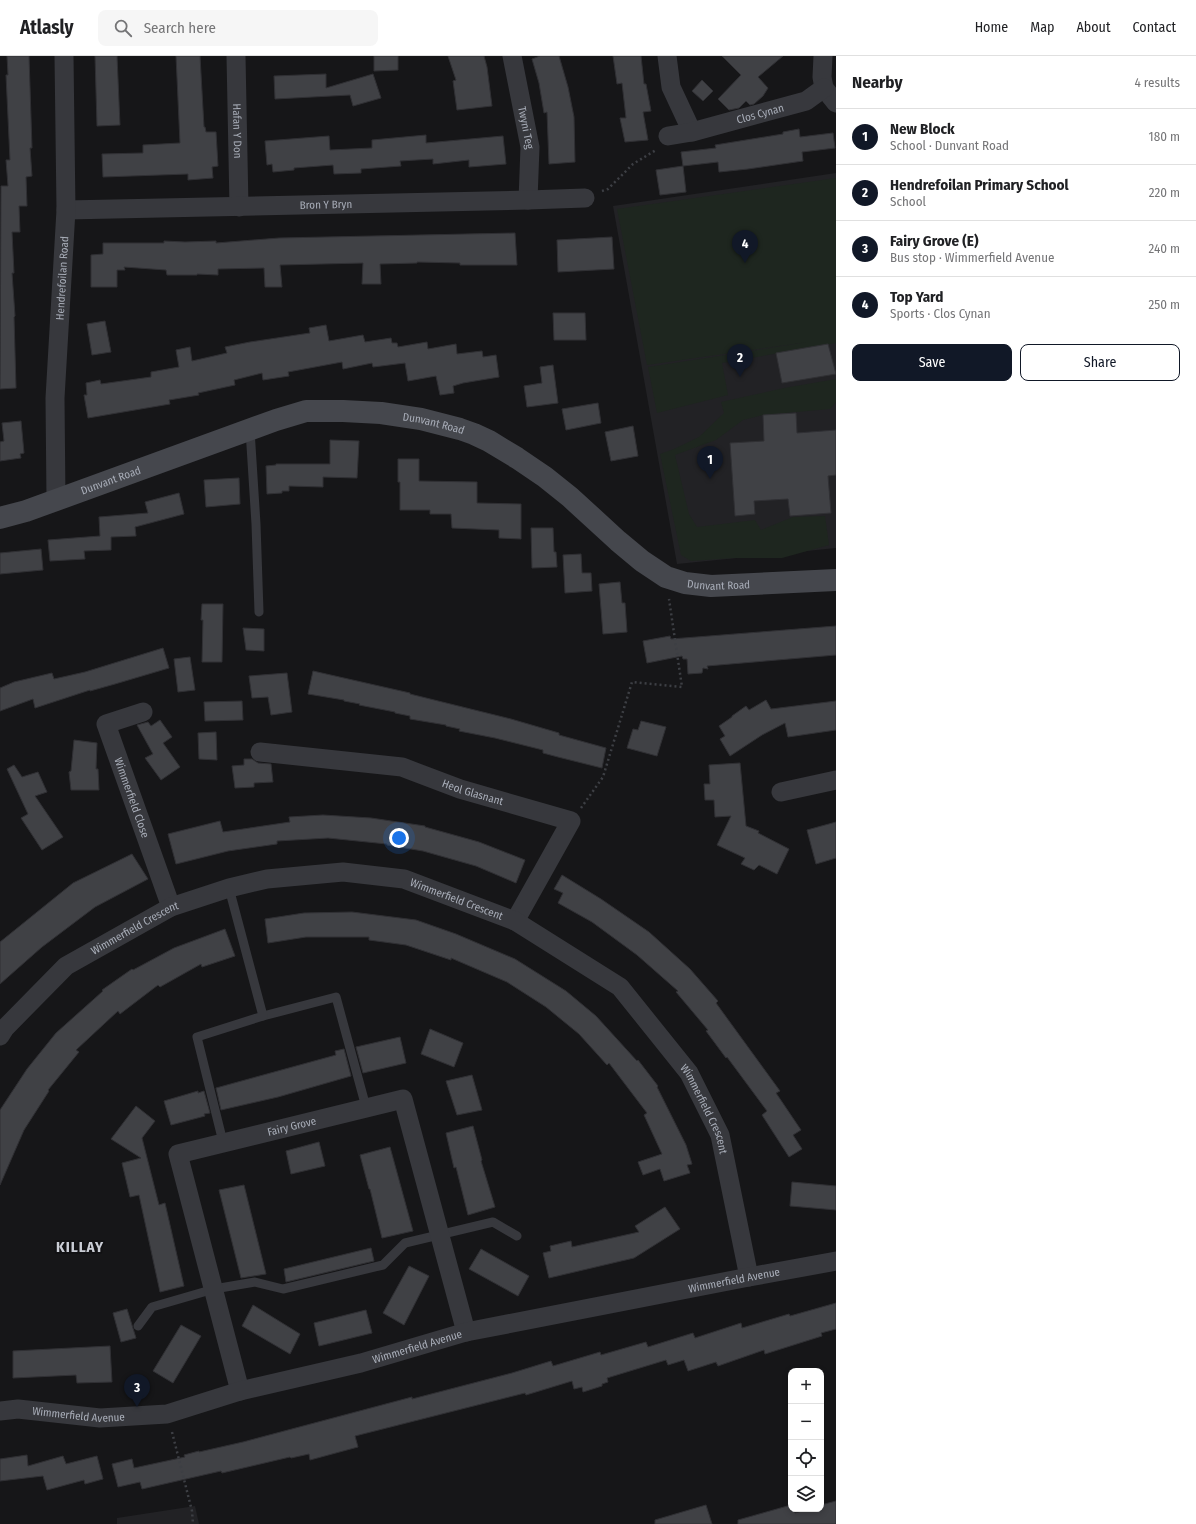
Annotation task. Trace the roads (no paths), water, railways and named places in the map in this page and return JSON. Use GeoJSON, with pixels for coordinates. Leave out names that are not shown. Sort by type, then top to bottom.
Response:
{"type":"FeatureCollection","features":[{"type":"Feature","properties":{"kind":"street","name":"Hendrefoilan Road"},"geometry":{"type":"LineString","coordinates":[[56,500],[55,398],[66,210],[64,56]]}},
{"type":"Feature","properties":{"kind":"street","name":"Hafan Y Don"},"geometry":{"type":"LineString","coordinates":[[236,56],[239,207]]}},
{"type":"Feature","properties":{"kind":"street","name":"Twyni Teg"},"geometry":{"type":"LineString","coordinates":[[512,56],[530,148],[528,200]]}},
{"type":"Feature","properties":{"kind":"street"},"geometry":{"type":"LineString","coordinates":[[668,56],[671,87],[692,132]]}},
{"type":"Feature","properties":{"kind":"street"},"geometry":{"type":"LineString","coordinates":[[823,56],[822,77],[824,88],[836,103]]}},
{"type":"Feature","properties":{"kind":"street","name":"Clos Cynan"},"geometry":{"type":"LineString","coordinates":[[668,136],[692,132],[806,101],[824,88]]}},
{"type":"Feature","properties":{"kind":"street","name":"Bron Y Bryn"},"geometry":{"type":"LineString","coordinates":[[66,210],[585,198]]}},
{"type":"Feature","properties":{"kind":"street","name":"Dunvant Road"},"geometry":{"type":"LineString","coordinates":[[0,518],[56,500],[276,420],[306,411],[381,413],[414,418],[460,429],[489,441],[545,477],[570,497],[642,561],[666,577],[685,583],[711,586],[836,580]]}},
{"type":"Feature","properties":{"kind":"street","name":"Wimmerfield Close"},"geometry":{"type":"LineString","coordinates":[[143,712],[106,724],[171,907]]}},
{"type":"Feature","properties":{"kind":"street","name":"Heol Glasnant"},"geometry":{"type":"LineString","coordinates":[[260,752],[402,767],[460,789],[571,821],[515,921]]}},
{"type":"Feature","properties":{"kind":"street"},"geometry":{"type":"LineString","coordinates":[[781,792],[836,780]]}},
{"type":"Feature","properties":{"kind":"street","name":"Wimmerfield Crescent"},"geometry":{"type":"LineString","coordinates":[[2,1029],[66,966],[171,907],[229,888],[267,879],[343,872],[404,879],[515,921],[620,987],[689,1073],[720,1135],[749,1276]]}},
{"type":"Feature","properties":{"kind":"street","name":"Fairy Grove"},"geometry":{"type":"LineString","coordinates":[[240,1391],[178,1154],[222,1142],[403,1099],[466,1332]]}},
{"type":"Feature","properties":{"kind":"street","name":"Wimmerfield Avenue"},"geometry":{"type":"LineString","coordinates":[[0,1411],[18,1409],[100,1418],[167,1414],[240,1391],[361,1363],[466,1332],[749,1276],[836,1261]]}},
{"type":"Feature","properties":{"kind":"lane"},"geometry":{"type":"LineString","coordinates":[[250,430],[256,524],[259,612]]}},
{"type":"Feature","properties":{"kind":"lane"},"geometry":{"type":"LineString","coordinates":[[229,888],[263,1016]]}},
{"type":"Feature","properties":{"kind":"lane"},"geometry":{"type":"LineString","coordinates":[[222,1142],[197,1037],[263,1016],[336,997],[366,1107]]}},
{"type":"Feature","properties":{"kind":"lane"},"geometry":{"type":"LineString","coordinates":[[138,1326],[152,1307],[214,1289],[255,1282],[282,1289],[383,1264],[405,1243],[492,1222],[517,1236]]}},
{"type":"Feature","properties":{"kind":"place","name":"Top Yard"},"geometry":{"type":"Point","coordinates":[745,263]}},
{"type":"Feature","properties":{"kind":"place","name":"Hendrefoilan Primary School"},"geometry":{"type":"Point","coordinates":[740,377]}},
{"type":"Feature","properties":{"kind":"place","name":"New Block"},"geometry":{"type":"Point","coordinates":[710,479]}},
{"type":"Feature","properties":{"kind":"place","name":"Fairy Grove (E)"},"geometry":{"type":"Point","coordinates":[137,1407]}},
{"type":"Feature","properties":{"kind":"district","name":"KILLAY"},"geometry":{"type":"Point","coordinates":[80,1247]}}]}
